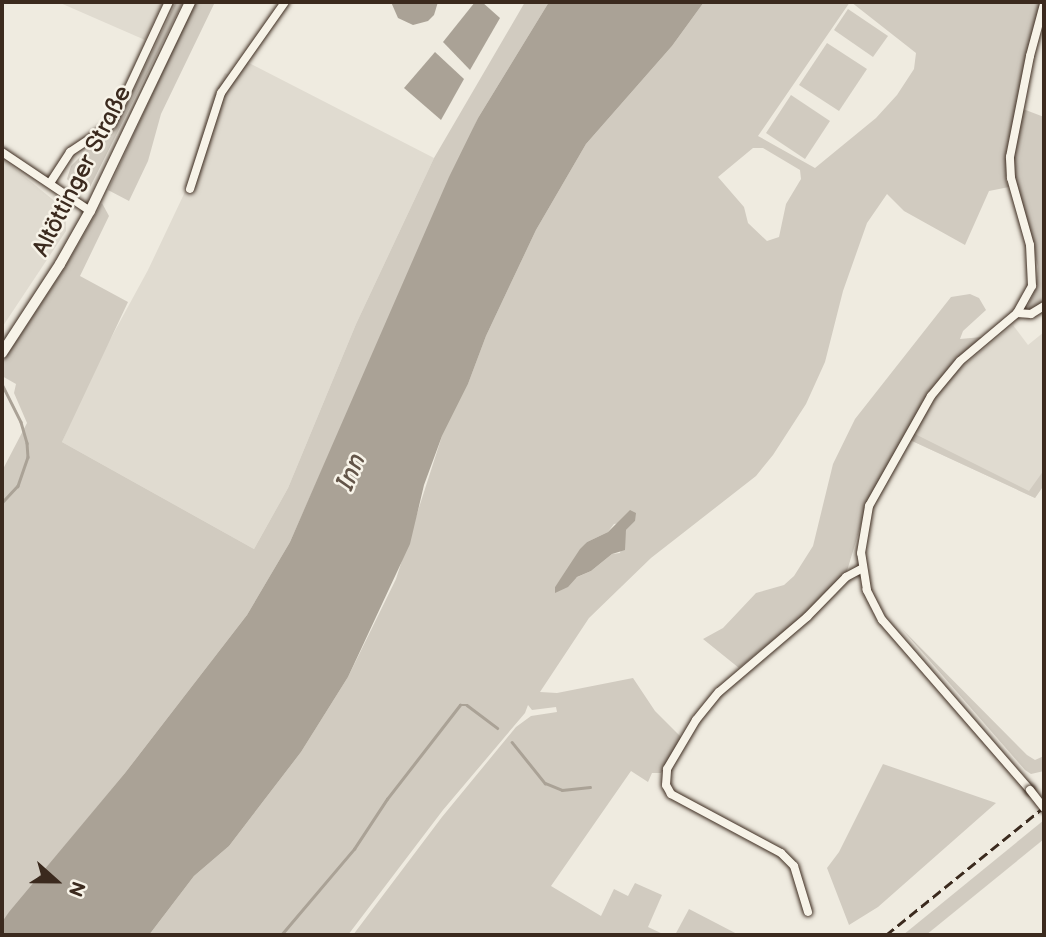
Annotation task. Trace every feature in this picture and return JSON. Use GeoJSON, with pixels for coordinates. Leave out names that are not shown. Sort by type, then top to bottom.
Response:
{"type":"FeatureCollection","features":[{"type":"Feature","properties":{"kind":"main road","name":"Altöttinger Straße"},"geometry":{"type":"LineString","coordinates":[[2,352],[60,264],[90,211],[190,2]]}},
{"type":"Feature","properties":{"kind":"street"},"geometry":{"type":"LineString","coordinates":[[50,183],[70,152],[112,124],[169,2]]}},
{"type":"Feature","properties":{"kind":"street"},"geometry":{"type":"LineString","coordinates":[[190,189],[221,93],[285,2]]}},
{"type":"Feature","properties":{"kind":"street"},"geometry":{"type":"LineString","coordinates":[[1044,4],[1030,56],[1010,157],[1010,178],[1024,220],[1033,267],[1032,286],[1017,313],[952,368],[918,418],[869,506],[861,544],[861,569],[882,620],[1044,808]]}},
{"type":"Feature","properties":{"kind":"street"},"geometry":{"type":"LineString","coordinates":[[2,152],[90,211]]}},
{"type":"Feature","properties":{"kind":"street"},"geometry":{"type":"LineString","coordinates":[[1017,313],[1031,314],[1044,306]]}},
{"type":"Feature","properties":{"kind":"street"},"geometry":{"type":"LineString","coordinates":[[808,912],[794,866],[781,853],[671,794],[666,785],[667,769],[696,720],[724,687],[807,617],[846,577],[861,569]]}},
{"type":"Feature","properties":{"kind":"shaded area"},"geometry":{"type":"Polygon","coordinates":[[[58,2],[163,2],[145,40],[58,2]]]}},
{"type":"Feature","properties":{"kind":"shaded area"},"geometry":{"type":"Polygon","coordinates":[[[176,2],[183,2],[90,187],[87,191],[75,190],[67,179],[71,166],[90,147],[115,129],[176,2]]]}},
{"type":"Feature","properties":{"kind":"shaded area"},"geometry":{"type":"Polygon","coordinates":[[[195,2],[215,2],[161,114],[148,161],[129,201],[108,190],[195,2]]]}},
{"type":"Feature","properties":{"kind":"shaded area"},"geometry":{"type":"Polygon","coordinates":[[[525,2],[549,2],[478,118],[290,542],[247,615],[125,773],[2,922],[2,471],[27,423],[14,393],[16,384],[2,376],[2,363],[64,269],[102,203],[109,216],[80,276],[128,302],[62,442],[254,549],[288,488],[356,324],[434,158],[525,2]]]}},
{"type":"Feature","properties":{"kind":"shaded area"},"geometry":{"type":"Polygon","coordinates":[[[704,2],[850,2],[758,136],[815,168],[876,118],[897,95],[914,69],[916,53],[851,2],[1040,2],[1008,144],[1006,181],[1009,187],[989,191],[965,245],[904,211],[887,194],[867,223],[843,291],[825,362],[806,404],[773,455],[756,476],[651,558],[589,618],[540,692],[557,693],[633,678],[655,711],[682,738],[661,773],[652,773],[648,782],[631,771],[551,886],[601,916],[614,889],[628,896],[635,883],[662,895],[648,927],[665,935],[353,935],[442,817],[516,727],[531,716],[557,712],[556,707],[532,710],[528,705],[525,713],[443,810],[348,935],[149,935],[194,876],[229,846],[301,752],[348,677],[396,579],[442,436],[536,230],[586,144],[672,46],[704,2]],[[753,148],[718,177],[744,207],[748,223],[767,241],[779,237],[786,204],[801,179],[800,170],[763,148],[753,148]],[[635,521],[614,524],[608,532],[587,542],[555,587],[591,571],[612,554],[620,553],[626,530],[635,521]]]}},
{"type":"Feature","properties":{"kind":"shaded area"},"geometry":{"type":"Polygon","coordinates":[[[848,9],[888,36],[873,57],[834,30],[848,9]]]}},
{"type":"Feature","properties":{"kind":"shaded area"},"geometry":{"type":"Polygon","coordinates":[[[827,43],[867,69],[839,111],[799,85],[827,43]]]}},
{"type":"Feature","properties":{"kind":"shaded area"},"geometry":{"type":"Polygon","coordinates":[[[247,62],[434,158],[356,324],[288,488],[254,549],[62,442],[93,371],[148,270],[184,194],[211,99],[225,73],[236,80],[247,62]]]}},
{"type":"Feature","properties":{"kind":"shaded area"},"geometry":{"type":"Polygon","coordinates":[[[791,95],[830,121],[805,159],[766,133],[791,95]]]}},
{"type":"Feature","properties":{"kind":"shaded area"},"geometry":{"type":"Polygon","coordinates":[[[1023,109],[1044,117],[1044,303],[1029,309],[1028,305],[1036,288],[1038,267],[1014,172],[1023,109]]]}},
{"type":"Feature","properties":{"kind":"shaded area"},"geometry":{"type":"Polygon","coordinates":[[[2,158],[57,203],[66,218],[66,231],[3,326],[2,158]]]}},
{"type":"Feature","properties":{"kind":"shaded area"},"geometry":{"type":"Polygon","coordinates":[[[970,294],[979,298],[986,310],[963,331],[960,339],[982,337],[953,362],[931,393],[866,508],[847,571],[826,597],[739,668],[703,639],[723,628],[756,593],[784,585],[794,576],[813,546],[833,464],[855,419],[951,297],[970,294]]]}},
{"type":"Feature","properties":{"kind":"shaded area"},"geometry":{"type":"Polygon","coordinates":[[[1013,325],[1028,345],[1044,332],[1044,485],[1035,498],[910,440],[947,379],[1013,325]]]}},
{"type":"Feature","properties":{"kind":"shaded area"},"geometry":{"type":"Polygon","coordinates":[[[913,433],[1029,491],[1044,470],[1044,485],[1035,498],[910,440],[913,433]]]}},
{"type":"Feature","properties":{"kind":"shaded area"},"geometry":{"type":"Polygon","coordinates":[[[902,629],[1027,755],[1035,760],[1044,756],[1044,771],[1031,774],[1025,770],[902,629]]]}},
{"type":"Feature","properties":{"kind":"shaded area"},"geometry":{"type":"Polygon","coordinates":[[[883,764],[996,803],[878,907],[849,925],[827,868],[839,852],[883,764]]]}},
{"type":"Feature","properties":{"kind":"shaded area"},"geometry":{"type":"Polygon","coordinates":[[[1044,820],[1044,839],[926,935],[903,935],[1044,820]]]}},
{"type":"Feature","properties":{"kind":"shaded area"},"geometry":{"type":"Polygon","coordinates":[[[689,909],[716,923],[739,935],[675,935],[689,909]]]}},
{"type":"Feature","properties":{"kind":"water"},"geometry":{"type":"Polygon","coordinates":[[[391,2],[438,2],[434,15],[428,21],[413,25],[398,18],[391,2]]]}},
{"type":"Feature","properties":{"kind":"water"},"geometry":{"type":"Polygon","coordinates":[[[475,2],[482,2],[500,18],[470,70],[443,42],[475,2]]]}},
{"type":"Feature","properties":{"kind":"water","name":"Inn"},"geometry":{"type":"Polygon","coordinates":[[[549,2],[704,2],[672,46],[586,144],[536,230],[442,436],[424,485],[410,544],[348,677],[301,752],[229,846],[194,876],[149,935],[2,935],[2,922],[9,912],[125,773],[247,615],[290,542],[449,177],[478,118],[549,2]]]}},
{"type":"Feature","properties":{"kind":"water"},"geometry":{"type":"Polygon","coordinates":[[[435,52],[464,79],[441,120],[404,88],[435,52]]]}},
{"type":"Feature","properties":{"kind":"water"},"geometry":{"type":"Polygon","coordinates":[[[630,510],[636,513],[635,521],[626,530],[625,550],[612,554],[591,571],[577,577],[568,587],[555,593],[555,587],[580,549],[587,542],[608,532],[630,510]]]}},
{"type":"Feature","properties":{"kind":"waterway"},"geometry":{"type":"LineString","coordinates":[[2,384],[21,422],[28,457],[18,486],[2,503]]}},
{"type":"Feature","properties":{"kind":"waterway"},"geometry":{"type":"LineString","coordinates":[[281,935],[354,849],[387,799],[460,705],[467,705],[497,728]]}},
{"type":"Feature","properties":{"kind":"waterway"},"geometry":{"type":"LineString","coordinates":[[512,742],[545,783],[562,790],[590,787]]}},
{"type":"Feature","properties":{"kind":"railway"},"geometry":{"type":"LineString","coordinates":[[886,935],[1044,807]]}}]}
